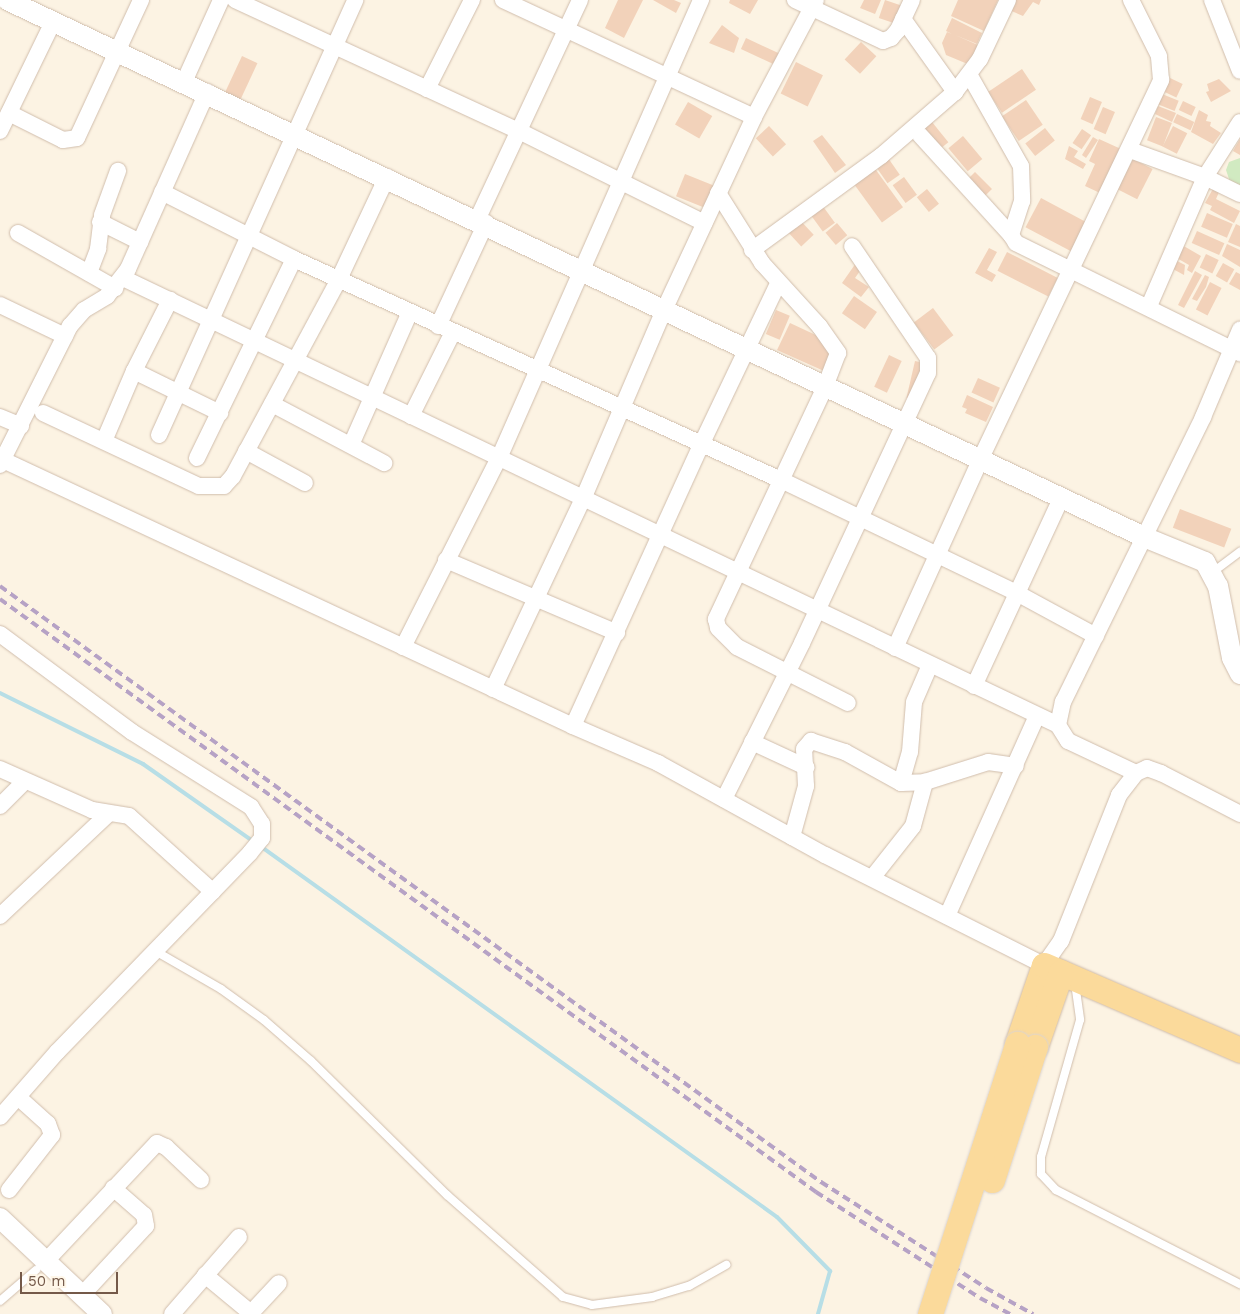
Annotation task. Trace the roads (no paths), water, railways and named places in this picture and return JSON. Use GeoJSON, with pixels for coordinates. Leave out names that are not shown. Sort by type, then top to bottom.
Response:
{"type":"FeatureCollection","features":[{"type":"Feature","properties":{"kind":"main road"},"geometry":{"type":"LineString","coordinates":[[930,1314],[1026,1045],[1060,972],[1240,1050]]}},
{"type":"Feature","properties":{"kind":"main road"},"geometry":{"type":"LineString","coordinates":[[947,1314],[1026,1045]]}},
{"type":"Feature","properties":{"kind":"street"},"geometry":{"type":"LineString","coordinates":[[7,0],[665,308],[1062,496],[1144,537],[1205,562],[1213,572],[1232,658],[1240,674]]}},
{"type":"Feature","properties":{"kind":"street"},"geometry":{"type":"LineString","coordinates":[[9,113],[63,140],[77,138],[141,0]]}},
{"type":"Feature","properties":{"kind":"street"},"geometry":{"type":"LineString","coordinates":[[184,82],[221,0]]}},
{"type":"Feature","properties":{"kind":"street"},"geometry":{"type":"LineString","coordinates":[[235,0],[518,131],[704,223]]}},
{"type":"Feature","properties":{"kind":"street"},"geometry":{"type":"LineString","coordinates":[[159,435],[247,235],[355,0]]}},
{"type":"Feature","properties":{"kind":"street"},"geometry":{"type":"LineString","coordinates":[[427,89],[472,0]]}},
{"type":"Feature","properties":{"kind":"street"},"geometry":{"type":"LineString","coordinates":[[503,0],[754,117]]}},
{"type":"Feature","properties":{"kind":"street"},"geometry":{"type":"LineString","coordinates":[[411,416],[446,329],[481,222],[518,131],[580,0]]}},
{"type":"Feature","properties":{"kind":"street"},"geometry":{"type":"LineString","coordinates":[[403,647],[499,458],[701,0]]}},
{"type":"Feature","properties":{"kind":"street"},"geometry":{"type":"LineString","coordinates":[[795,0],[814,4],[883,41],[891,38],[903,20],[912,0]]}},
{"type":"Feature","properties":{"kind":"street"},"geometry":{"type":"LineString","coordinates":[[752,250],[881,156],[955,92],[970,76],[1008,0]]}},
{"type":"Feature","properties":{"kind":"street"},"geometry":{"type":"LineString","coordinates":[[895,648],[981,458],[1162,80],[1162,68],[1131,0]]}},
{"type":"Feature","properties":{"kind":"street"},"geometry":{"type":"LineString","coordinates":[[1212,0],[1240,71]]}},
{"type":"Feature","properties":{"kind":"street"},"geometry":{"type":"LineString","coordinates":[[493,689],[584,499],[665,308],[718,193],[754,117],[814,4]]}},
{"type":"Feature","properties":{"kind":"street"},"geometry":{"type":"LineString","coordinates":[[903,20],[955,92]]}},
{"type":"Feature","properties":{"kind":"street"},"geometry":{"type":"LineString","coordinates":[[0,131],[53,22]]}},
{"type":"Feature","properties":{"kind":"street"},"geometry":{"type":"LineString","coordinates":[[970,76],[1021,166],[1022,201],[1011,235]]}},
{"type":"Feature","properties":{"kind":"street"},"geometry":{"type":"LineString","coordinates":[[207,92],[140,242],[119,283],[76,317],[2,463],[573,726],[658,763],[792,837],[1060,972],[1061,940],[1119,795],[1136,773],[1147,768],[1161,773],[1240,814]]}},
{"type":"Feature","properties":{"kind":"street"},"geometry":{"type":"LineString","coordinates":[[1149,306],[1205,177],[1240,122]]}},
{"type":"Feature","properties":{"kind":"street"},"geometry":{"type":"LineString","coordinates":[[920,135],[1011,235],[1016,243],[1072,268],[1235,351]]}},
{"type":"Feature","properties":{"kind":"street"},"geometry":{"type":"LineString","coordinates":[[1130,150],[1205,177],[1240,194]]}},
{"type":"Feature","properties":{"kind":"street"},"geometry":{"type":"LineString","coordinates":[[89,273],[98,249],[100,222],[118,171]]}},
{"type":"Feature","properties":{"kind":"street"},"geometry":{"type":"LineString","coordinates":[[43,413],[199,486],[214,488],[224,486],[233,476],[339,279],[387,177]]}},
{"type":"Feature","properties":{"kind":"street"},"geometry":{"type":"LineString","coordinates":[[162,192],[294,259],[537,371],[702,443],[861,518],[1014,592],[1096,636]]}},
{"type":"Feature","properties":{"kind":"street"},"geometry":{"type":"LineString","coordinates":[[718,193],[752,250],[778,284],[835,345],[836,362],[716,619],[718,628],[737,648],[848,704]]}},
{"type":"Feature","properties":{"kind":"street"},"geometry":{"type":"LineString","coordinates":[[100,222],[140,242]]}},
{"type":"Feature","properties":{"kind":"street"},"geometry":{"type":"LineString","coordinates":[[18,233],[89,273],[170,300],[1058,725],[1068,741],[1136,773]]}},
{"type":"Feature","properties":{"kind":"street"},"geometry":{"type":"LineString","coordinates":[[724,799],[785,672],[817,611],[928,373],[928,358],[852,246]]}},
{"type":"Feature","properties":{"kind":"street"},"geometry":{"type":"LineString","coordinates":[[197,458],[294,259]]}},
{"type":"Feature","properties":{"kind":"street"},"geometry":{"type":"LineString","coordinates":[[573,726],[662,536],[702,443],[778,284]]}},
{"type":"Feature","properties":{"kind":"street"},"geometry":{"type":"LineString","coordinates":[[104,441],[134,371],[170,300]]}},
{"type":"Feature","properties":{"kind":"street"},"geometry":{"type":"LineString","coordinates":[[0,305],[65,336]]}},
{"type":"Feature","properties":{"kind":"street"},"geometry":{"type":"LineString","coordinates":[[351,445],[374,398],[410,312]]}},
{"type":"Feature","properties":{"kind":"street"},"geometry":{"type":"LineString","coordinates":[[1058,725],[1063,702],[1235,351],[1240,330]]}},
{"type":"Feature","properties":{"kind":"street"},"geometry":{"type":"LineString","coordinates":[[134,371],[220,413]]}},
{"type":"Feature","properties":{"kind":"street"},"geometry":{"type":"LineString","coordinates":[[272,404],[384,463]]}},
{"type":"Feature","properties":{"kind":"street"},"geometry":{"type":"LineString","coordinates":[[0,417],[21,426]]}},
{"type":"Feature","properties":{"kind":"street"},"geometry":{"type":"LineString","coordinates":[[246,451],[305,482]]}},
{"type":"Feature","properties":{"kind":"street"},"geometry":{"type":"LineString","coordinates":[[974,686],[1014,592],[1062,496]]}},
{"type":"Feature","properties":{"kind":"street"},"geometry":{"type":"LineString","coordinates":[[446,560],[617,633]]}},
{"type":"Feature","properties":{"kind":"street"},"geometry":{"type":"LineString","coordinates":[[0,634],[132,732],[250,807],[262,824],[262,838],[250,853],[157,952],[57,1052],[0,1117]]}},
{"type":"Feature","properties":{"kind":"street"},"geometry":{"type":"LineString","coordinates":[[901,783],[910,752],[914,702],[930,665]]}},
{"type":"Feature","properties":{"kind":"street"},"geometry":{"type":"LineString","coordinates":[[947,916],[1037,716]]}},
{"type":"Feature","properties":{"kind":"street"},"geometry":{"type":"LineString","coordinates":[[792,837],[806,786],[804,749],[811,741],[844,752],[901,783],[925,782],[988,762],[1016,766]]}},
{"type":"Feature","properties":{"kind":"street"},"geometry":{"type":"LineString","coordinates":[[752,742],[806,767]]}},
{"type":"Feature","properties":{"kind":"street"},"geometry":{"type":"LineString","coordinates":[[0,769],[107,815],[129,816],[140,822],[213,892]]}},
{"type":"Feature","properties":{"kind":"street"},"geometry":{"type":"LineString","coordinates":[[0,806],[25,781]]}},
{"type":"Feature","properties":{"kind":"street"},"geometry":{"type":"LineString","coordinates":[[872,878],[913,826],[925,782]]}},
{"type":"Feature","properties":{"kind":"street"},"geometry":{"type":"LineString","coordinates":[[0,916],[107,815]]}},
{"type":"Feature","properties":{"kind":"street"},"geometry":{"type":"LineString","coordinates":[[9,1190],[52,1135],[48,1124],[18,1097]]}},
{"type":"Feature","properties":{"kind":"street"},"geometry":{"type":"LineString","coordinates":[[41,1265],[157,1143],[166,1147],[200,1180]]}},
{"type":"Feature","properties":{"kind":"street"},"geometry":{"type":"LineString","coordinates":[[83,1305],[146,1226],[144,1215],[113,1188]]}},
{"type":"Feature","properties":{"kind":"street"},"geometry":{"type":"LineString","coordinates":[[0,1218],[41,1265],[83,1305],[102,1314]]}},
{"type":"Feature","properties":{"kind":"street"},"geometry":{"type":"LineString","coordinates":[[0,1236],[41,1265]]}},
{"type":"Feature","properties":{"kind":"street"},"geometry":{"type":"LineString","coordinates":[[172,1314],[239,1237]]}},
{"type":"Feature","properties":{"kind":"street"},"geometry":{"type":"LineString","coordinates":[[205,1275],[251,1313],[278,1283]]}},
{"type":"Feature","properties":{"kind":"lane"},"geometry":{"type":"LineString","coordinates":[[1213,572],[1240,552]]}},
{"type":"Feature","properties":{"kind":"lane"},"geometry":{"type":"LineString","coordinates":[[157,952],[221,989],[264,1020],[311,1061],[447,1195],[563,1297],[592,1305],[652,1297],[689,1286],[726,1265]]}},
{"type":"Feature","properties":{"kind":"lane"},"geometry":{"type":"LineString","coordinates":[[1060,972],[1080,1020],[1041,1157],[1041,1174],[1056,1190],[1240,1284]]}},
{"type":"Feature","properties":{"kind":"lane"},"geometry":{"type":"LineString","coordinates":[[0,1301],[41,1265]]}},
{"type":"Feature","properties":{"kind":"waterway"},"geometry":{"type":"LineString","coordinates":[[0,693],[143,764],[254,842]]}},
{"type":"Feature","properties":{"kind":"waterway"},"geometry":{"type":"LineString","coordinates":[[260,846],[777,1217],[830,1271],[818,1314]]}},
{"type":"Feature","properties":{"kind":"railway"},"geometry":{"type":"LineString","coordinates":[[0,586],[821,1182],[986,1288],[1033,1314]]}},
{"type":"Feature","properties":{"kind":"railway"},"geometry":{"type":"LineString","coordinates":[[0,599],[816,1192],[980,1298],[1010,1314]]}}]}
